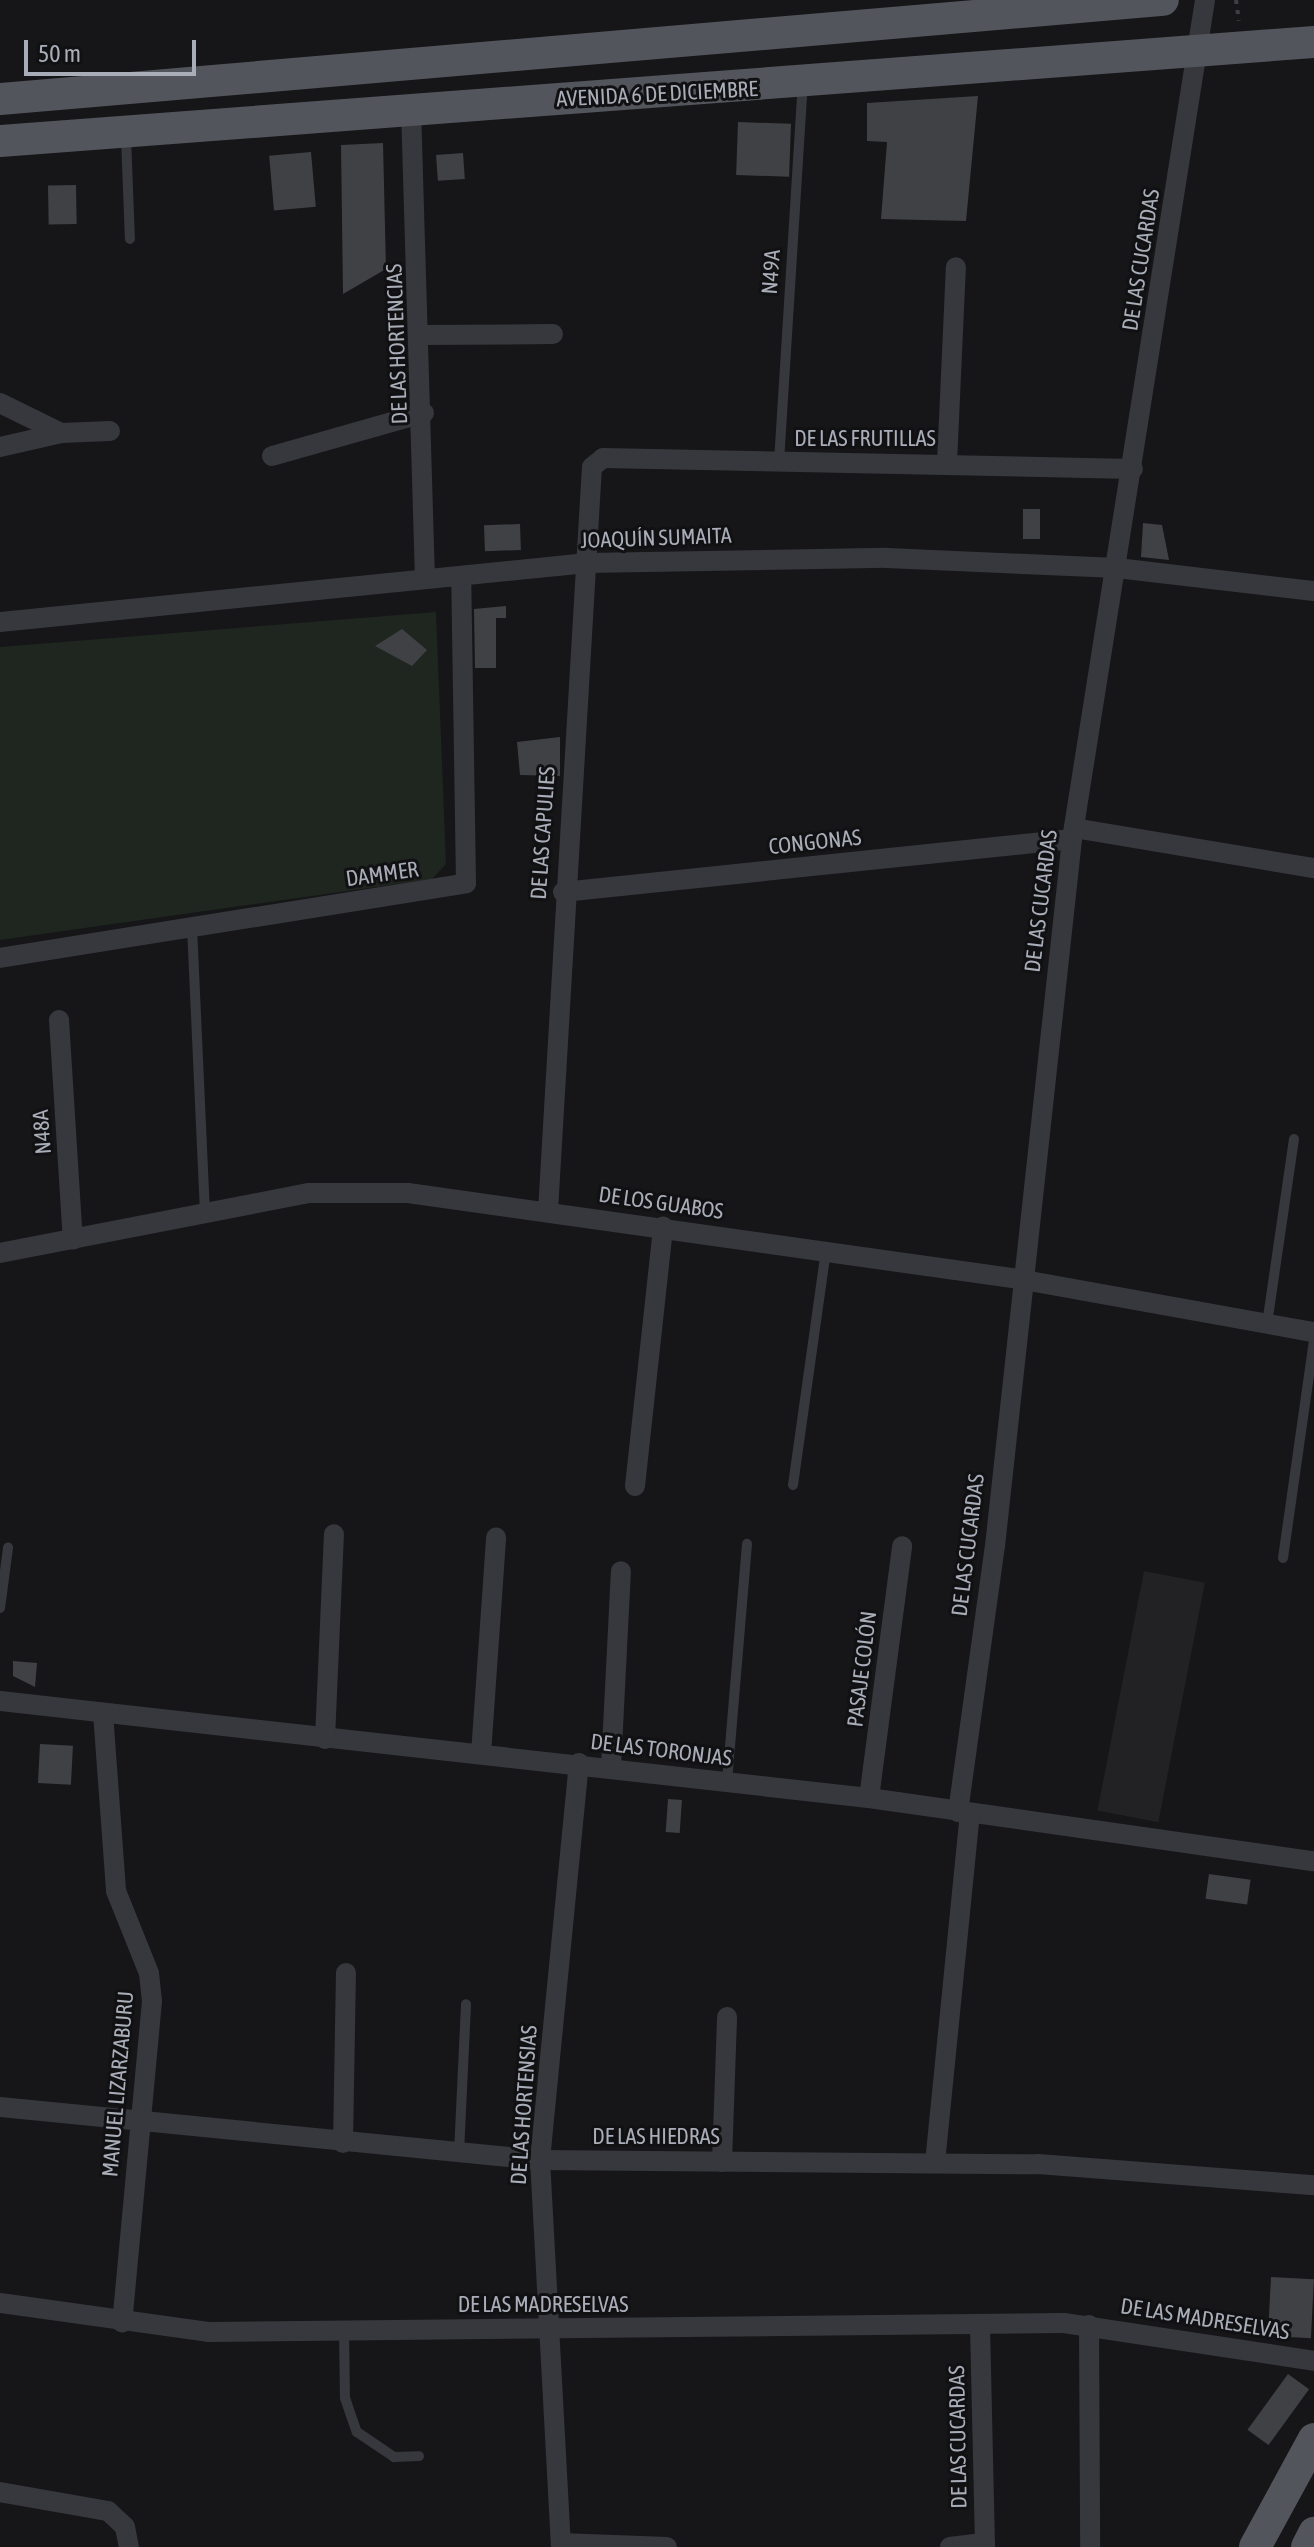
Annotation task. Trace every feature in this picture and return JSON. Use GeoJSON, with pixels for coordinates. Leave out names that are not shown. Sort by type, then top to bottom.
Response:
{"type":"FeatureCollection","features":[{"type":"Feature","properties":{"kind":"main road"},"geometry":{"type":"LineString","coordinates":[[0,99],[1163,0]]}},
{"type":"Feature","properties":{"kind":"main road","name":"AVENIDA 6 DE DICIEMBRE"},"geometry":{"type":"LineString","coordinates":[[0,141],[411,108],[803,85],[1314,42]]}},
{"type":"Feature","properties":{"kind":"main road"},"geometry":{"type":"LineString","coordinates":[[1255,2547],[1314,2439]]}},
{"type":"Feature","properties":{"kind":"main road"},"geometry":{"type":"LineString","coordinates":[[1307,2547],[1314,2533]]}},
{"type":"Feature","properties":{"kind":"street","name":"DE LAS CUCARDAS"},"geometry":{"type":"LineString","coordinates":[[935,2163],[964,1813],[995,1546],[1018,1279],[1073,834],[1205,0]]}},
{"type":"Feature","properties":{"kind":"street","name":"DE LAS HORTENCIAS"},"geometry":{"type":"LineString","coordinates":[[411,108],[424,413],[425,578]]}},
{"type":"Feature","properties":{"kind":"street"},"geometry":{"type":"LineString","coordinates":[[947,463],[956,267]]}},
{"type":"Feature","properties":{"kind":"street"},"geometry":{"type":"LineString","coordinates":[[421,335],[553,334]]}},
{"type":"Feature","properties":{"kind":"street"},"geometry":{"type":"LineString","coordinates":[[0,403],[61,433]]}},
{"type":"Feature","properties":{"kind":"street"},"geometry":{"type":"LineString","coordinates":[[272,456],[424,413]]}},
{"type":"Feature","properties":{"kind":"street"},"geometry":{"type":"LineString","coordinates":[[0,447],[61,433],[110,431]]}},
{"type":"Feature","properties":{"kind":"street","name":"DE LAS FRUTILLAS"},"geometry":{"type":"LineString","coordinates":[[597,461],[947,463],[1133,469]]}},
{"type":"Feature","properties":{"kind":"street","name":"DE LAS CAPULIES"},"geometry":{"type":"LineString","coordinates":[[548,1211],[563,892],[597,461]]}},
{"type":"Feature","properties":{"kind":"street","name":"JOAQUÍN SUMAITA"},"geometry":{"type":"LineString","coordinates":[[0,622],[587,563],[887,558],[1117,568],[1314,591]]}},
{"type":"Feature","properties":{"kind":"street","name":"DAMMER"},"geometry":{"type":"LineString","coordinates":[[0,958],[466,883],[461,576]]}},
{"type":"Feature","properties":{"kind":"street","name":"CONGONAS"},"geometry":{"type":"LineString","coordinates":[[563,892],[1073,834],[1314,868]]}},
{"type":"Feature","properties":{"kind":"street","name":"N48A"},"geometry":{"type":"LineString","coordinates":[[59,1020],[73,1240]]}},
{"type":"Feature","properties":{"kind":"street","name":"DE LOS GUABOS"},"geometry":{"type":"LineString","coordinates":[[0,1253],[205,1211],[369,1191],[548,1211],[1018,1279],[1314,1332]]}},
{"type":"Feature","properties":{"kind":"street"},"geometry":{"type":"LineString","coordinates":[[635,1486],[663,1227]]}},
{"type":"Feature","properties":{"kind":"street"},"geometry":{"type":"LineString","coordinates":[[325,1739],[334,1534]]}},
{"type":"Feature","properties":{"kind":"street"},"geometry":{"type":"LineString","coordinates":[[481,1754],[496,1538]]}},
{"type":"Feature","properties":{"kind":"street","name":"PASAJE COLÓN"},"geometry":{"type":"LineString","coordinates":[[869,1798],[902,1546]]}},
{"type":"Feature","properties":{"kind":"street"},"geometry":{"type":"LineString","coordinates":[[611,1767],[621,1571]]}},
{"type":"Feature","properties":{"kind":"street","name":"DE LAS TORONJAS"},"geometry":{"type":"LineString","coordinates":[[0,1701],[325,1739],[579,1763],[869,1798],[1314,1861]]}},
{"type":"Feature","properties":{"kind":"street","name":"MANUEL LIZARZABURU"},"geometry":{"type":"LineString","coordinates":[[103,1713],[116,1891],[152,1988],[122,2323]]}},
{"type":"Feature","properties":{"kind":"street","name":"DE LAS HORTENSIAS"},"geometry":{"type":"LineString","coordinates":[[561,2545],[540,2160],[579,1763]]}},
{"type":"Feature","properties":{"kind":"street"},"geometry":{"type":"LineString","coordinates":[[343,2143],[346,1973]]}},
{"type":"Feature","properties":{"kind":"street"},"geometry":{"type":"LineString","coordinates":[[722,2162],[727,2017]]}},
{"type":"Feature","properties":{"kind":"street","name":"DE LAS HIEDRAS"},"geometry":{"type":"LineString","coordinates":[[0,2107],[139,2125],[540,2160],[935,2163],[1314,2185]]}},
{"type":"Feature","properties":{"kind":"street","name":"DE LAS MADRESELVAS"},"geometry":{"type":"LineString","coordinates":[[0,2303],[122,2323],[208,2332],[1089,2325],[1314,2361]]}},
{"type":"Feature","properties":{"kind":"street","name":"DE LAS CUCARDAS"},"geometry":{"type":"LineString","coordinates":[[980,2325],[985,2545]]}},
{"type":"Feature","properties":{"kind":"street","name":"DE LAS MADRESELVAS"},"geometry":{"type":"LineString","coordinates":[[1089,2325],[1090,2547]]}},
{"type":"Feature","properties":{"kind":"street"},"geometry":{"type":"LineString","coordinates":[[0,2492],[108,2511],[125,2527],[129,2547]]}},
{"type":"Feature","properties":{"kind":"street"},"geometry":{"type":"LineString","coordinates":[[561,2545],[667,2547]]}},
{"type":"Feature","properties":{"kind":"street"},"geometry":{"type":"LineString","coordinates":[[950,2547],[985,2545]]}},
{"type":"Feature","properties":{"kind":"lane","name":"N49A"},"geometry":{"type":"LineString","coordinates":[[779,462],[803,85]]}},
{"type":"Feature","properties":{"kind":"lane"},"geometry":{"type":"LineString","coordinates":[[126,131],[130,239]]}},
{"type":"Feature","properties":{"kind":"lane"},"geometry":{"type":"LineString","coordinates":[[192,927],[205,1211]]}},
{"type":"Feature","properties":{"kind":"lane"},"geometry":{"type":"LineString","coordinates":[[1267,1324],[1294,1139]]}},
{"type":"Feature","properties":{"kind":"lane"},"geometry":{"type":"LineString","coordinates":[[793,1485],[826,1251]]}},
{"type":"Feature","properties":{"kind":"lane"},"geometry":{"type":"LineString","coordinates":[[1283,1558],[1314,1340]]}},
{"type":"Feature","properties":{"kind":"lane"},"geometry":{"type":"LineString","coordinates":[[727,1782],[747,1544]]}},
{"type":"Feature","properties":{"kind":"lane"},"geometry":{"type":"LineString","coordinates":[[0,1608],[8,1548]]}},
{"type":"Feature","properties":{"kind":"lane"},"geometry":{"type":"LineString","coordinates":[[459,2153],[466,2004]]}},
{"type":"Feature","properties":{"kind":"lane"},"geometry":{"type":"LineString","coordinates":[[344,2329],[345,2398],[357,2432],[394,2457],[419,2456]]}},
{"type":"Feature","properties":{"kind":"shaded area"},"geometry":{"type":"Polygon","coordinates":[[[436,612],[446,864],[432,879],[0,940],[0,647],[436,612]]]}},
{"type":"Feature","properties":{"kind":"shaded area"},"geometry":{"type":"Polygon","coordinates":[[[1144,1571],[1205,1583],[1158,1822],[1097,1811],[1144,1571]]]}},
{"type":"Feature","properties":{"kind":"building"},"geometry":{"type":"Polygon","coordinates":[[[978,96],[966,221],[881,219],[887,142],[867,141],[867,103],[978,96]]]}},
{"type":"Feature","properties":{"kind":"building"},"geometry":{"type":"Polygon","coordinates":[[[738,122],[791,124],[789,177],[736,175],[738,122]]]}},
{"type":"Feature","properties":{"kind":"building"},"geometry":{"type":"Polygon","coordinates":[[[383,143],[386,269],[343,294],[341,145],[383,143]]]}},
{"type":"Feature","properties":{"kind":"building"},"geometry":{"type":"Polygon","coordinates":[[[311,152],[316,207],[274,210],[269,156],[311,152]]]}},
{"type":"Feature","properties":{"kind":"building"},"geometry":{"type":"Polygon","coordinates":[[[463,153],[465,179],[438,181],[436,155],[463,153]]]}},
{"type":"Feature","properties":{"kind":"building"},"geometry":{"type":"Polygon","coordinates":[[[48,185],[76,185],[77,224],[49,224],[48,185]]]}},
{"type":"Feature","properties":{"kind":"building"},"geometry":{"type":"Polygon","coordinates":[[[1023,509],[1040,509],[1040,539],[1023,539],[1023,509]]]}},
{"type":"Feature","properties":{"kind":"building"},"geometry":{"type":"Polygon","coordinates":[[[1143,523],[1162,525],[1169,560],[1141,557],[1143,523]]]}},
{"type":"Feature","properties":{"kind":"building"},"geometry":{"type":"Polygon","coordinates":[[[520,524],[521,550],[485,551],[484,525],[520,524]]]}},
{"type":"Feature","properties":{"kind":"building"},"geometry":{"type":"Polygon","coordinates":[[[506,606],[506,618],[496,618],[496,668],[475,668],[474,609],[506,606]]]}},
{"type":"Feature","properties":{"kind":"building"},"geometry":{"type":"Polygon","coordinates":[[[402,629],[427,650],[412,666],[375,646],[402,629]]]}},
{"type":"Feature","properties":{"kind":"building"},"geometry":{"type":"Polygon","coordinates":[[[560,737],[560,776],[520,775],[517,742],[560,737]]]}},
{"type":"Feature","properties":{"kind":"building"},"geometry":{"type":"Polygon","coordinates":[[[13,1661],[37,1663],[35,1687],[13,1676],[13,1661]]]}},
{"type":"Feature","properties":{"kind":"building"},"geometry":{"type":"Polygon","coordinates":[[[40,1744],[73,1746],[71,1785],[38,1783],[40,1744]]]}},
{"type":"Feature","properties":{"kind":"building"},"geometry":{"type":"Polygon","coordinates":[[[668,1799],[682,1800],[680,1833],[666,1832],[668,1799]]]}},
{"type":"Feature","properties":{"kind":"building"},"geometry":{"type":"Polygon","coordinates":[[[1209,1874],[1251,1880],[1247,1905],[1206,1899],[1209,1874]]]}},
{"type":"Feature","properties":{"kind":"building"},"geometry":{"type":"Polygon","coordinates":[[[1271,2277],[1314,2279],[1311,2338],[1268,2336],[1271,2277]]]}},
{"type":"Feature","properties":{"kind":"building"},"geometry":{"type":"Polygon","coordinates":[[[1288,2374],[1309,2389],[1268,2445],[1247,2430],[1288,2374]]]}}]}
